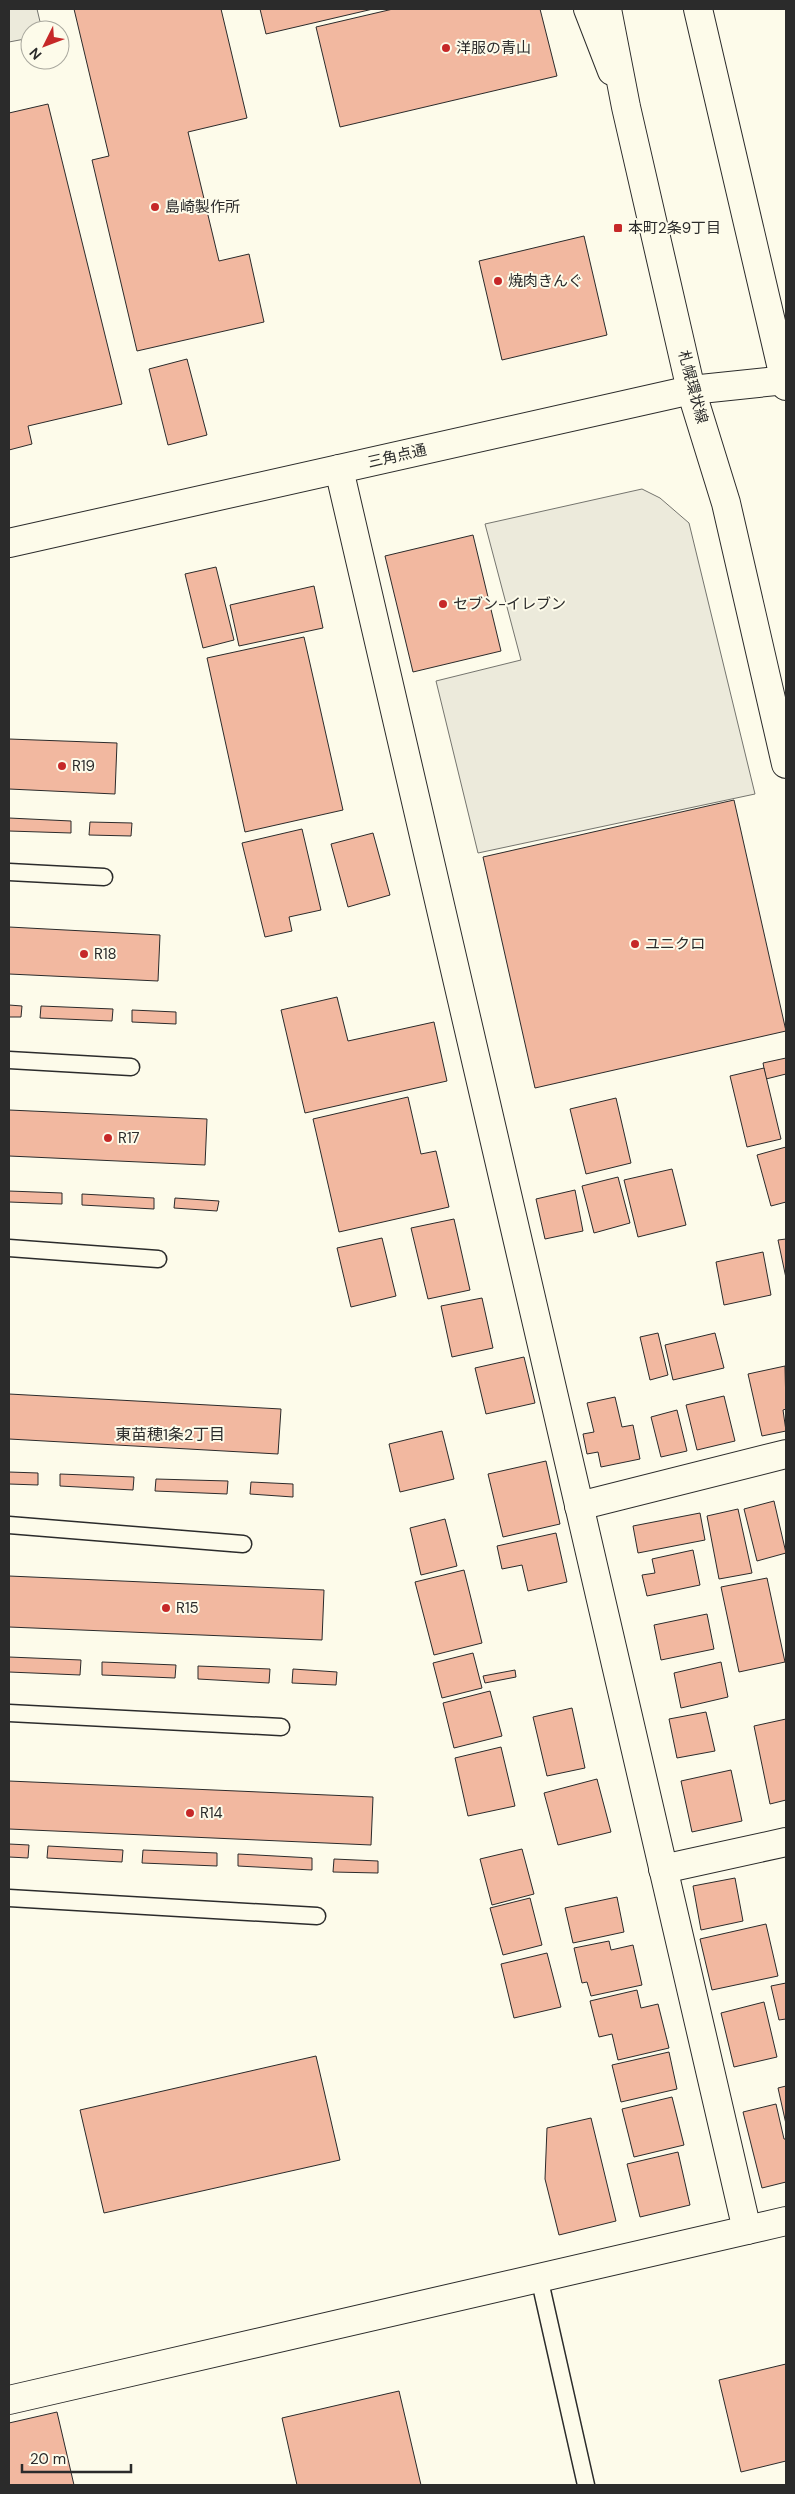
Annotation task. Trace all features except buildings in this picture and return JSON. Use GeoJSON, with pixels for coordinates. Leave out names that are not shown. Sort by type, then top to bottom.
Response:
{"type":"FeatureCollection","features":[{"type":"Feature","properties":{"kind":"street"},"geometry":{"type":"LineString","coordinates":[[588,9],[626,107]]}},
{"type":"Feature","properties":{"kind":"street","name":"札幌環状線"},"geometry":{"type":"LineString","coordinates":[[607,9],[626,107],[691,390],[726,503],[786,764]]}},
{"type":"Feature","properties":{"kind":"street"},"geometry":{"type":"LineString","coordinates":[[698,9],[786,382]]}},
{"type":"Feature","properties":{"kind":"street","name":"三角点通"},"geometry":{"type":"LineString","coordinates":[[9,543],[691,390],[786,382]]}},
{"type":"Feature","properties":{"kind":"street"},"geometry":{"type":"LineString","coordinates":[[339,469],[746,2230]]}},
{"type":"Feature","properties":{"kind":"street"},"geometry":{"type":"LineString","coordinates":[[579,1506],[786,1454]]}},
{"type":"Feature","properties":{"kind":"street"},"geometry":{"type":"LineString","coordinates":[[663,1869],[786,1842]]}},
{"type":"Feature","properties":{"kind":"street"},"geometry":{"type":"LineString","coordinates":[[9,2400],[786,2221]]}},
{"type":"Feature","properties":{"kind":"lane"},"geometry":{"type":"LineString","coordinates":[[9,872],[104,876]]}},
{"type":"Feature","properties":{"kind":"lane"},"geometry":{"type":"LineString","coordinates":[[9,1060],[131,1067]]}},
{"type":"Feature","properties":{"kind":"lane"},"geometry":{"type":"LineString","coordinates":[[9,1248],[158,1259]]}},
{"type":"Feature","properties":{"kind":"lane"},"geometry":{"type":"LineString","coordinates":[[9,1525],[243,1544]]}},
{"type":"Feature","properties":{"kind":"lane"},"geometry":{"type":"LineString","coordinates":[[9,1713],[281,1727]]}},
{"type":"Feature","properties":{"kind":"lane"},"geometry":{"type":"LineString","coordinates":[[9,1898],[317,1916]]}},
{"type":"Feature","properties":{"kind":"lane"},"geometry":{"type":"LineString","coordinates":[[539,2277],[586,2485]]}},
{"type":"Feature","properties":{"kind":"shaded area"},"geometry":{"type":"Polygon","coordinates":[[[9,9],[37,9],[40,20],[20,20],[20,40],[9,42],[9,9]]]}},
{"type":"Feature","properties":{"kind":"shaded area"},"geometry":{"type":"Polygon","coordinates":[[[642,489],[660,498],[689,523],[755,794],[478,853],[436,681],[521,660],[485,524],[642,489]]]}},
{"type":"Feature","properties":{"kind":"place","name":"洋服の青山"},"geometry":{"type":"Point","coordinates":[446,48]}},
{"type":"Feature","properties":{"kind":"place","name":"島崎製作所"},"geometry":{"type":"Point","coordinates":[155,207]}},
{"type":"Feature","properties":{"kind":"place","name":"本町2条9丁目"},"geometry":{"type":"Point","coordinates":[618,228]}},
{"type":"Feature","properties":{"kind":"place","name":"焼肉きんぐ"},"geometry":{"type":"Point","coordinates":[498,281]}},
{"type":"Feature","properties":{"kind":"place","name":"セブン-イレブン"},"geometry":{"type":"Point","coordinates":[443,604]}},
{"type":"Feature","properties":{"kind":"place","name":"R19"},"geometry":{"type":"Point","coordinates":[62,766]}},
{"type":"Feature","properties":{"kind":"place","name":"ユニクロ"},"geometry":{"type":"Point","coordinates":[635,944]}},
{"type":"Feature","properties":{"kind":"place","name":"R18"},"geometry":{"type":"Point","coordinates":[84,954]}},
{"type":"Feature","properties":{"kind":"place","name":"R17"},"geometry":{"type":"Point","coordinates":[108,1138]}},
{"type":"Feature","properties":{"kind":"place","name":"R15"},"geometry":{"type":"Point","coordinates":[166,1608]}},
{"type":"Feature","properties":{"kind":"place","name":"R14"},"geometry":{"type":"Point","coordinates":[190,1813]}},
{"type":"Feature","properties":{"kind":"district","name":"東苗穂1条2丁目"},"geometry":{"type":"Point","coordinates":[170,1434]}}]}
